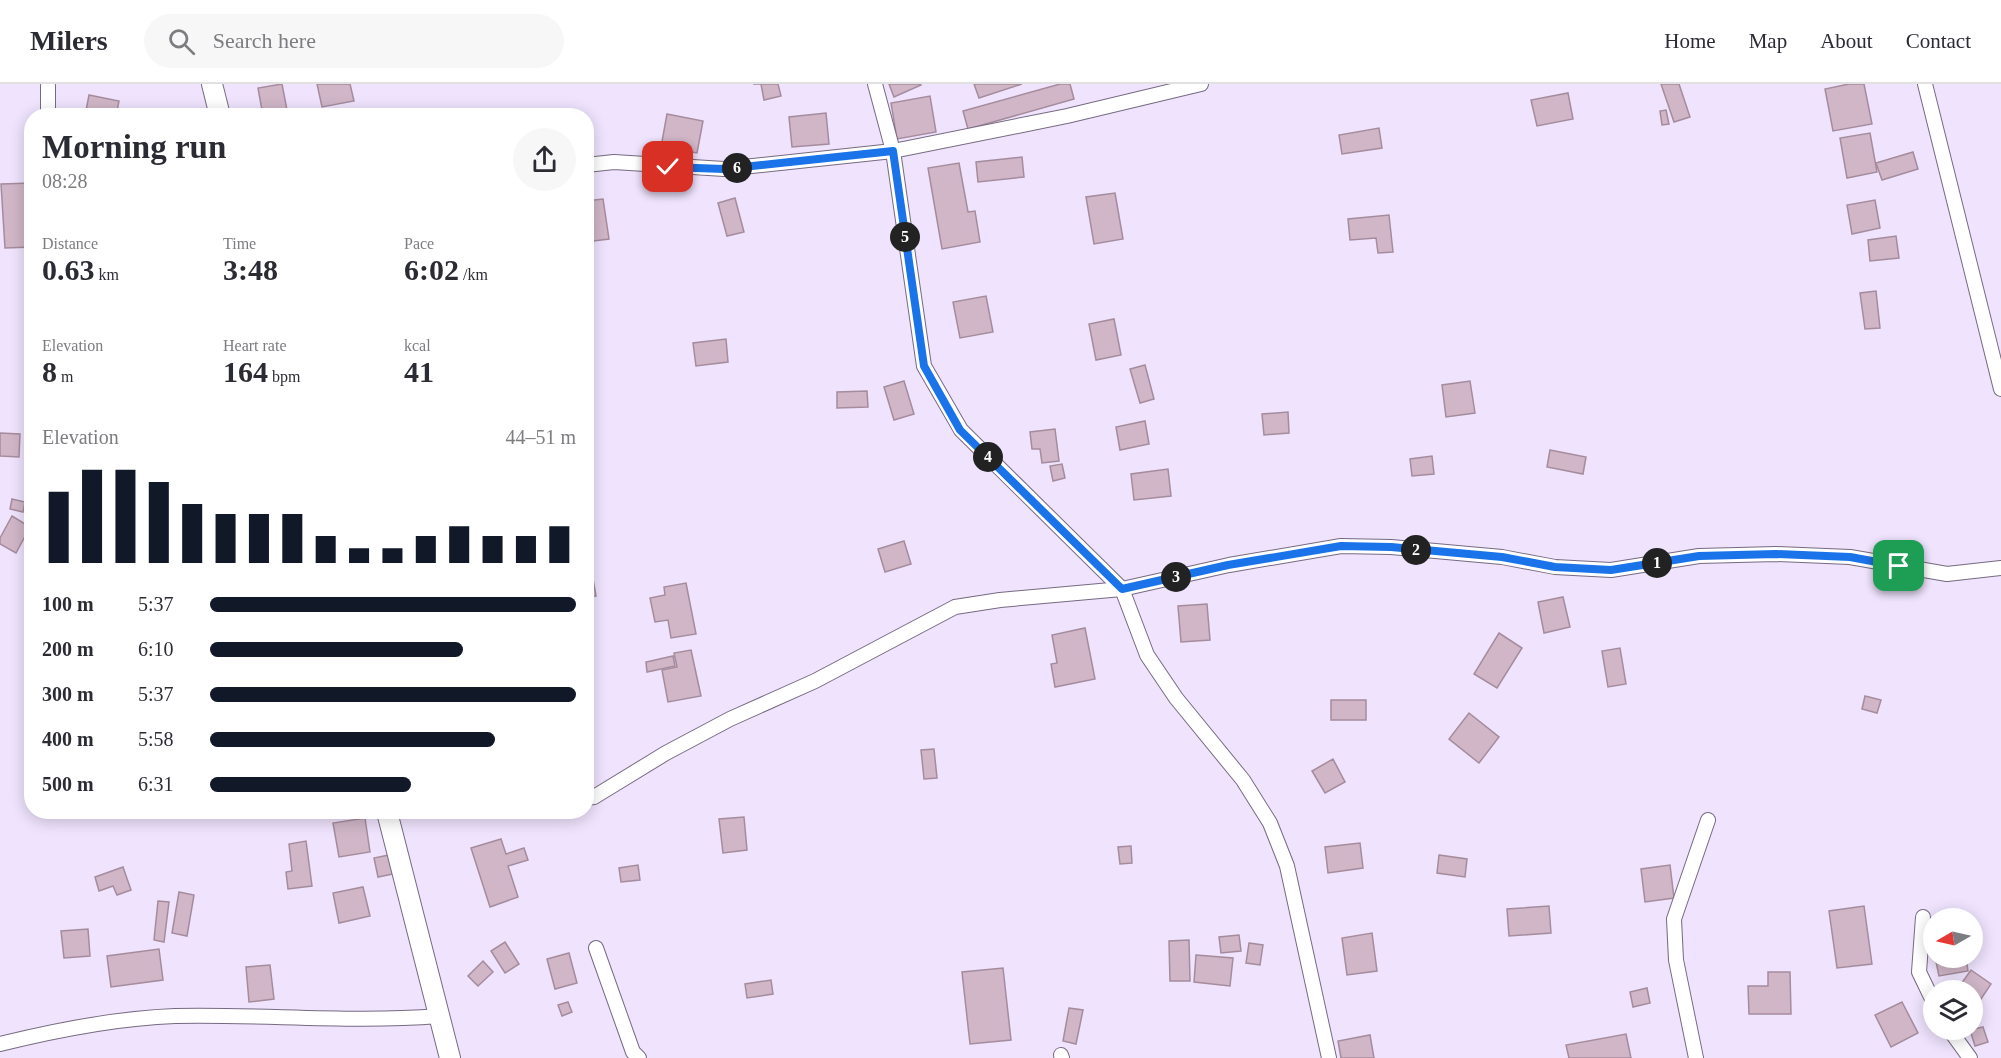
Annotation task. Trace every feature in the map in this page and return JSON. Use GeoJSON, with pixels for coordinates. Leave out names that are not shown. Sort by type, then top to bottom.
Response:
{"type":"FeatureCollection","features":[{"type":"Feature","properties":{"kind":"street"},"geometry":{"type":"LineString","coordinates":[[212,84],[218,108]]}},
{"type":"Feature","properties":{"kind":"street"},"geometry":{"type":"LineString","coordinates":[[875,84],[893,151],[924,366],[960,430],[1122,589],[1147,655],[1176,698],[1243,780],[1270,823],[1287,866],[1329,1058]]}},
{"type":"Feature","properties":{"kind":"street"},"geometry":{"type":"LineString","coordinates":[[594,164],[614,162],[724,169],[893,151],[1067,116],[1201,84]]}},
{"type":"Feature","properties":{"kind":"street"},"geometry":{"type":"LineString","coordinates":[[1925,84],[2001,389]]}},
{"type":"Feature","properties":{"kind":"street"},"geometry":{"type":"LineString","coordinates":[[48,86],[48,108]]}},
{"type":"Feature","properties":{"kind":"street"},"geometry":{"type":"LineString","coordinates":[[594,797],[666,753],[730,719],[814,681],[955,607],[1000,600],[1122,589],[1228,565],[1341,546],[1391,547],[1502,557],[1555,567],[1611,570],[1699,556],[1776,554],[1850,557],[1947,574],[2001,568]]}},
{"type":"Feature","properties":{"kind":"street"},"geometry":{"type":"LineString","coordinates":[[389,819],[450,1058]]}},
{"type":"Feature","properties":{"kind":"street"},"geometry":{"type":"LineString","coordinates":[[1696,1058],[1676,960],[1674,919],[1708,820]]}},
{"type":"Feature","properties":{"kind":"street"},"geometry":{"type":"LineString","coordinates":[[1923,918],[1919,972],[1923,980]]}},
{"type":"Feature","properties":{"kind":"street"},"geometry":{"type":"LineString","coordinates":[[596,948],[633,1052],[639,1058]]}},
{"type":"Feature","properties":{"kind":"street"},"geometry":{"type":"LineString","coordinates":[[0,1044],[116,1021],[174,1016],[366,1020],[439,1016]]}},
{"type":"Feature","properties":{"kind":"street"},"geometry":{"type":"LineString","coordinates":[[1957,1040],[1970,1058]]}},
{"type":"Feature","properties":{"kind":"building"},"geometry":{"type":"Polygon","coordinates":[[[282,84],[287,108],[262,108],[258,88],[282,84]]]}},
{"type":"Feature","properties":{"kind":"building"},"geometry":{"type":"Polygon","coordinates":[[[317,84],[350,84],[354,101],[322,107],[317,84]]]}},
{"type":"Feature","properties":{"kind":"building"},"geometry":{"type":"Polygon","coordinates":[[[761,84],[778,84],[781,96],[764,100],[761,84]]]}},
{"type":"Feature","properties":{"kind":"building"},"geometry":{"type":"Polygon","coordinates":[[[889,84],[920,84],[921,85],[894,97],[889,84]]]}},
{"type":"Feature","properties":{"kind":"building"},"geometry":{"type":"Polygon","coordinates":[[[974,84],[1022,84],[979,98],[974,84]]]}},
{"type":"Feature","properties":{"kind":"building"},"geometry":{"type":"Polygon","coordinates":[[[1060,84],[1070,84],[1074,99],[968,129],[963,111],[1060,84]]]}},
{"type":"Feature","properties":{"kind":"building"},"geometry":{"type":"Polygon","coordinates":[[[1661,84],[1679,84],[1690,117],[1674,122],[1661,84]]]}},
{"type":"Feature","properties":{"kind":"building"},"geometry":{"type":"Polygon","coordinates":[[[1849,84],[1864,84],[1872,124],[1833,131],[1825,89],[1849,84]]]}},
{"type":"Feature","properties":{"kind":"building"},"geometry":{"type":"Polygon","coordinates":[[[1568,93],[1573,119],[1537,126],[1531,100],[1568,93]]]}},
{"type":"Feature","properties":{"kind":"building"},"geometry":{"type":"Polygon","coordinates":[[[89,95],[119,101],[118,108],[87,108],[89,95]]]}},
{"type":"Feature","properties":{"kind":"building"},"geometry":{"type":"Polygon","coordinates":[[[930,96],[936,132],[897,139],[891,103],[930,96]]]}},
{"type":"Feature","properties":{"kind":"building"},"geometry":{"type":"Polygon","coordinates":[[[1666,110],[1669,124],[1662,125],[1660,111],[1666,110]]]}},
{"type":"Feature","properties":{"kind":"building"},"geometry":{"type":"Polygon","coordinates":[[[826,113],[829,144],[792,147],[789,117],[826,113]]]}},
{"type":"Feature","properties":{"kind":"building"},"geometry":{"type":"Polygon","coordinates":[[[667,114],[703,121],[697,153],[661,147],[667,114]]]}},
{"type":"Feature","properties":{"kind":"building"},"geometry":{"type":"Polygon","coordinates":[[[1379,128],[1382,148],[1342,154],[1339,135],[1379,128]]]}},
{"type":"Feature","properties":{"kind":"building"},"geometry":{"type":"Polygon","coordinates":[[[1870,133],[1877,172],[1847,178],[1840,138],[1870,133]]]}},
{"type":"Feature","properties":{"kind":"building"},"geometry":{"type":"Polygon","coordinates":[[[1913,152],[1918,169],[1882,180],[1876,163],[1913,152]]]}},
{"type":"Feature","properties":{"kind":"building"},"geometry":{"type":"Polygon","coordinates":[[[1022,157],[1024,177],[978,182],[976,162],[1022,157]]]}},
{"type":"Feature","properties":{"kind":"building"},"geometry":{"type":"Polygon","coordinates":[[[959,163],[968,212],[975,211],[980,242],[942,249],[928,168],[959,163]]]}},
{"type":"Feature","properties":{"kind":"building"},"geometry":{"type":"Polygon","coordinates":[[[24,183],[24,247],[5,248],[1,184],[24,183]]]}},
{"type":"Feature","properties":{"kind":"building"},"geometry":{"type":"Polygon","coordinates":[[[1115,193],[1123,239],[1094,244],[1086,197],[1115,193]]]}},
{"type":"Feature","properties":{"kind":"building"},"geometry":{"type":"Polygon","coordinates":[[[735,198],[744,232],[727,236],[718,203],[735,198]]]}},
{"type":"Feature","properties":{"kind":"building"},"geometry":{"type":"Polygon","coordinates":[[[603,199],[609,239],[594,241],[594,200],[603,199]]]}},
{"type":"Feature","properties":{"kind":"building"},"geometry":{"type":"Polygon","coordinates":[[[1875,200],[1880,228],[1852,234],[1847,205],[1875,200]]]}},
{"type":"Feature","properties":{"kind":"building"},"geometry":{"type":"Polygon","coordinates":[[[1389,215],[1393,252],[1378,253],[1376,238],[1350,240],[1348,219],[1389,215]]]}},
{"type":"Feature","properties":{"kind":"building"},"geometry":{"type":"Polygon","coordinates":[[[1896,236],[1899,258],[1870,261],[1868,240],[1896,236]]]}},
{"type":"Feature","properties":{"kind":"building"},"geometry":{"type":"Polygon","coordinates":[[[1876,291],[1880,328],[1865,329],[1860,293],[1876,291]]]}},
{"type":"Feature","properties":{"kind":"building"},"geometry":{"type":"Polygon","coordinates":[[[986,296],[993,332],[960,338],[953,302],[986,296]]]}},
{"type":"Feature","properties":{"kind":"building"},"geometry":{"type":"Polygon","coordinates":[[[1114,319],[1121,355],[1096,360],[1089,324],[1114,319]]]}},
{"type":"Feature","properties":{"kind":"building"},"geometry":{"type":"Polygon","coordinates":[[[726,339],[728,362],[696,366],[693,343],[726,339]]]}},
{"type":"Feature","properties":{"kind":"building"},"geometry":{"type":"Polygon","coordinates":[[[1145,365],[1154,399],[1140,403],[1130,369],[1145,365]]]}},
{"type":"Feature","properties":{"kind":"building"},"geometry":{"type":"Polygon","coordinates":[[[904,381],[914,414],[894,420],[884,387],[904,381]]]}},
{"type":"Feature","properties":{"kind":"building"},"geometry":{"type":"Polygon","coordinates":[[[1470,381],[1475,413],[1446,417],[1442,385],[1470,381]]]}},
{"type":"Feature","properties":{"kind":"building"},"geometry":{"type":"Polygon","coordinates":[[[867,391],[868,407],[837,408],[837,392],[867,391]]]}},
{"type":"Feature","properties":{"kind":"building"},"geometry":{"type":"Polygon","coordinates":[[[1288,412],[1289,433],[1264,435],[1262,414],[1288,412]]]}},
{"type":"Feature","properties":{"kind":"building"},"geometry":{"type":"Polygon","coordinates":[[[1145,421],[1149,444],[1120,450],[1116,427],[1145,421]]]}},
{"type":"Feature","properties":{"kind":"building"},"geometry":{"type":"Polygon","coordinates":[[[1055,429],[1059,461],[1042,463],[1040,449],[1032,449],[1030,432],[1055,429]]]}},
{"type":"Feature","properties":{"kind":"building"},"geometry":{"type":"Polygon","coordinates":[[[0,433],[20,434],[19,457],[0,456],[0,433]]]}},
{"type":"Feature","properties":{"kind":"building"},"geometry":{"type":"Polygon","coordinates":[[[1550,450],[1586,457],[1583,474],[1547,467],[1550,450]]]}},
{"type":"Feature","properties":{"kind":"building"},"geometry":{"type":"Polygon","coordinates":[[[1432,456],[1434,474],[1412,476],[1410,459],[1432,456]]]}},
{"type":"Feature","properties":{"kind":"building"},"geometry":{"type":"Polygon","coordinates":[[[1062,464],[1065,478],[1053,481],[1050,466],[1062,464]]]}},
{"type":"Feature","properties":{"kind":"building"},"geometry":{"type":"Polygon","coordinates":[[[1168,469],[1171,496],[1134,500],[1131,474],[1168,469]]]}},
{"type":"Feature","properties":{"kind":"building"},"geometry":{"type":"Polygon","coordinates":[[[12,499],[24,502],[23,512],[10,509],[12,499]]]}},
{"type":"Feature","properties":{"kind":"building"},"geometry":{"type":"Polygon","coordinates":[[[12,516],[24,523],[24,538],[16,553],[0,544],[0,538],[12,516]]]}},
{"type":"Feature","properties":{"kind":"building"},"geometry":{"type":"Polygon","coordinates":[[[904,541],[911,564],[885,572],[878,549],[904,541]]]}},
{"type":"Feature","properties":{"kind":"building"},"geometry":{"type":"Polygon","coordinates":[[[686,583],[696,634],[671,638],[668,620],[655,622],[650,598],[665,595],[664,587],[686,583]]]}},
{"type":"Feature","properties":{"kind":"building"},"geometry":{"type":"Polygon","coordinates":[[[1563,597],[1570,627],[1544,633],[1538,602],[1563,597]]]}},
{"type":"Feature","properties":{"kind":"building"},"geometry":{"type":"Polygon","coordinates":[[[1207,604],[1210,640],[1181,642],[1178,606],[1207,604]]]}},
{"type":"Feature","properties":{"kind":"building"},"geometry":{"type":"Polygon","coordinates":[[[1085,628],[1095,679],[1055,687],[1051,664],[1057,663],[1052,635],[1085,628]]]}},
{"type":"Feature","properties":{"kind":"building"},"geometry":{"type":"Polygon","coordinates":[[[1499,633],[1522,648],[1497,688],[1474,674],[1499,633]]]}},
{"type":"Feature","properties":{"kind":"building"},"geometry":{"type":"Polygon","coordinates":[[[1620,648],[1626,684],[1608,687],[1602,651],[1620,648]]]}},
{"type":"Feature","properties":{"kind":"building"},"geometry":{"type":"Polygon","coordinates":[[[691,650],[701,696],[668,702],[662,670],[677,667],[674,653],[691,650]]]}},
{"type":"Feature","properties":{"kind":"building"},"geometry":{"type":"Polygon","coordinates":[[[673,656],[675,666],[647,672],[646,662],[673,656]]]}},
{"type":"Feature","properties":{"kind":"building"},"geometry":{"type":"Polygon","coordinates":[[[1865,696],[1881,700],[1877,713],[1862,709],[1865,696]]]}},
{"type":"Feature","properties":{"kind":"building"},"geometry":{"type":"Polygon","coordinates":[[[1331,700],[1366,700],[1366,720],[1331,720],[1331,700]]]}},
{"type":"Feature","properties":{"kind":"building"},"geometry":{"type":"Polygon","coordinates":[[[1469,713],[1499,737],[1479,763],[1449,739],[1469,713]]]}},
{"type":"Feature","properties":{"kind":"building"},"geometry":{"type":"Polygon","coordinates":[[[934,749],[937,778],[924,779],[921,750],[934,749]]]}},
{"type":"Feature","properties":{"kind":"building"},"geometry":{"type":"Polygon","coordinates":[[[1333,759],[1345,782],[1325,793],[1312,771],[1333,759]]]}},
{"type":"Feature","properties":{"kind":"building"},"geometry":{"type":"Polygon","coordinates":[[[744,817],[747,850],[723,853],[719,819],[744,817]]]}},
{"type":"Feature","properties":{"kind":"building"},"geometry":{"type":"Polygon","coordinates":[[[365,819],[370,852],[339,857],[333,823],[365,819]]]}},
{"type":"Feature","properties":{"kind":"building"},"geometry":{"type":"Polygon","coordinates":[[[501,839],[506,854],[524,848],[528,860],[508,866],[518,897],[490,907],[471,848],[501,839]]]}},
{"type":"Feature","properties":{"kind":"building"},"geometry":{"type":"Polygon","coordinates":[[[306,841],[312,886],[288,889],[286,872],[292,871],[289,844],[306,841]]]}},
{"type":"Feature","properties":{"kind":"building"},"geometry":{"type":"Polygon","coordinates":[[[1360,843],[1363,868],[1328,873],[1325,847],[1360,843]]]}},
{"type":"Feature","properties":{"kind":"building"},"geometry":{"type":"Polygon","coordinates":[[[1131,846],[1132,863],[1120,864],[1118,847],[1131,846]]]}},
{"type":"Feature","properties":{"kind":"building"},"geometry":{"type":"Polygon","coordinates":[[[389,855],[393,874],[378,877],[374,858],[389,855]]]}},
{"type":"Feature","properties":{"kind":"building"},"geometry":{"type":"Polygon","coordinates":[[[1439,855],[1467,859],[1465,877],[1437,873],[1439,855]]]}},
{"type":"Feature","properties":{"kind":"building"},"geometry":{"type":"Polygon","coordinates":[[[638,865],[640,880],[621,882],[619,868],[638,865]]]}},
{"type":"Feature","properties":{"kind":"building"},"geometry":{"type":"Polygon","coordinates":[[[1670,865],[1674,898],[1645,902],[1641,869],[1670,865]]]}},
{"type":"Feature","properties":{"kind":"building"},"geometry":{"type":"Polygon","coordinates":[[[123,867],[131,890],[117,895],[113,886],[99,891],[95,877],[123,867]]]}},
{"type":"Feature","properties":{"kind":"building"},"geometry":{"type":"Polygon","coordinates":[[[363,887],[370,916],[339,923],[333,893],[363,887]]]}},
{"type":"Feature","properties":{"kind":"building"},"geometry":{"type":"Polygon","coordinates":[[[179,892],[194,895],[187,936],[172,933],[179,892]]]}},
{"type":"Feature","properties":{"kind":"building"},"geometry":{"type":"Polygon","coordinates":[[[158,901],[169,902],[164,942],[154,940],[158,901]]]}},
{"type":"Feature","properties":{"kind":"building"},"geometry":{"type":"Polygon","coordinates":[[[1549,906],[1551,933],[1509,936],[1507,909],[1549,906]]]}},
{"type":"Feature","properties":{"kind":"building"},"geometry":{"type":"Polygon","coordinates":[[[1864,906],[1872,964],[1837,968],[1829,911],[1864,906]]]}},
{"type":"Feature","properties":{"kind":"building"},"geometry":{"type":"Polygon","coordinates":[[[88,929],[90,956],[64,958],[61,931],[88,929]]]}},
{"type":"Feature","properties":{"kind":"building"},"geometry":{"type":"Polygon","coordinates":[[[1372,933],[1377,971],[1347,975],[1342,938],[1372,933]]]}},
{"type":"Feature","properties":{"kind":"building"},"geometry":{"type":"Polygon","coordinates":[[[1239,935],[1241,951],[1221,953],[1219,937],[1239,935]]]}},
{"type":"Feature","properties":{"kind":"building"},"geometry":{"type":"Polygon","coordinates":[[[1189,940],[1190,981],[1170,981],[1169,941],[1189,940]]]}},
{"type":"Feature","properties":{"kind":"building"},"geometry":{"type":"Polygon","coordinates":[[[505,942],[519,964],[505,973],[491,951],[505,942]]]}},
{"type":"Feature","properties":{"kind":"building"},"geometry":{"type":"Polygon","coordinates":[[[1249,943],[1263,945],[1260,965],[1246,963],[1249,943]]]}},
{"type":"Feature","properties":{"kind":"building"},"geometry":{"type":"Polygon","coordinates":[[[159,949],[163,980],[111,987],[107,956],[159,949]]]}},
{"type":"Feature","properties":{"kind":"building"},"geometry":{"type":"Polygon","coordinates":[[[569,953],[577,983],[555,989],[547,959],[569,953]]]}},
{"type":"Feature","properties":{"kind":"building"},"geometry":{"type":"Polygon","coordinates":[[[1196,955],[1233,958],[1230,986],[1194,982],[1196,955]]]}},
{"type":"Feature","properties":{"kind":"building"},"geometry":{"type":"Polygon","coordinates":[[[483,961],[493,972],[478,986],[468,976],[483,961]]]}},
{"type":"Feature","properties":{"kind":"building"},"geometry":{"type":"Polygon","coordinates":[[[270,965],[274,999],[249,1002],[246,967],[270,965]]]}},
{"type":"Feature","properties":{"kind":"building"},"geometry":{"type":"Polygon","coordinates":[[[1003,968],[1011,1040],[970,1044],[962,972],[1003,968]]]}},
{"type":"Feature","properties":{"kind":"building"},"geometry":{"type":"Polygon","coordinates":[[[1937,968],[1968,968],[1968,971],[1939,976],[1937,968]]]}},
{"type":"Feature","properties":{"kind":"building"},"geometry":{"type":"Polygon","coordinates":[[[1971,970],[1991,984],[1983,996],[1983,980],[1964,980],[1971,970]]]}},
{"type":"Feature","properties":{"kind":"building"},"geometry":{"type":"Polygon","coordinates":[[[1768,972],[1790,972],[1791,1014],[1749,1014],[1748,986],[1768,986],[1768,972]]]}},
{"type":"Feature","properties":{"kind":"building"},"geometry":{"type":"Polygon","coordinates":[[[771,980],[773,994],[747,998],[745,984],[771,980]]]}},
{"type":"Feature","properties":{"kind":"building"},"geometry":{"type":"Polygon","coordinates":[[[1647,988],[1650,1003],[1633,1007],[1630,992],[1647,988]]]}},
{"type":"Feature","properties":{"kind":"building"},"geometry":{"type":"Polygon","coordinates":[[[568,1002],[572,1012],[562,1016],[558,1005],[568,1002]]]}},
{"type":"Feature","properties":{"kind":"building"},"geometry":{"type":"Polygon","coordinates":[[[1902,1002],[1918,1033],[1891,1047],[1875,1015],[1902,1002]]]}},
{"type":"Feature","properties":{"kind":"building"},"geometry":{"type":"Polygon","coordinates":[[[1069,1008],[1083,1010],[1076,1044],[1063,1041],[1069,1008]]]}},
{"type":"Feature","properties":{"kind":"building"},"geometry":{"type":"Polygon","coordinates":[[[1983,1027],[1988,1042],[1975,1046],[1973,1040],[1983,1040],[1983,1027]]]}},
{"type":"Feature","properties":{"kind":"building"},"geometry":{"type":"Polygon","coordinates":[[[1626,1034],[1631,1058],[1569,1058],[1566,1045],[1626,1034]]]}},
{"type":"Feature","properties":{"kind":"building"},"geometry":{"type":"Polygon","coordinates":[[[1370,1035],[1374,1058],[1341,1058],[1338,1041],[1370,1035]]]}},
{"type":"Feature","properties":{"kind":"route"},"geometry":{"type":"LineString","coordinates":[[668,167],[724,169],[893,151],[924,366],[960,430],[1122,589],[1228,565],[1341,546],[1391,547],[1502,557],[1555,567],[1611,570],[1699,556],[1776,554],[1850,557],[1899,566]]}}]}
